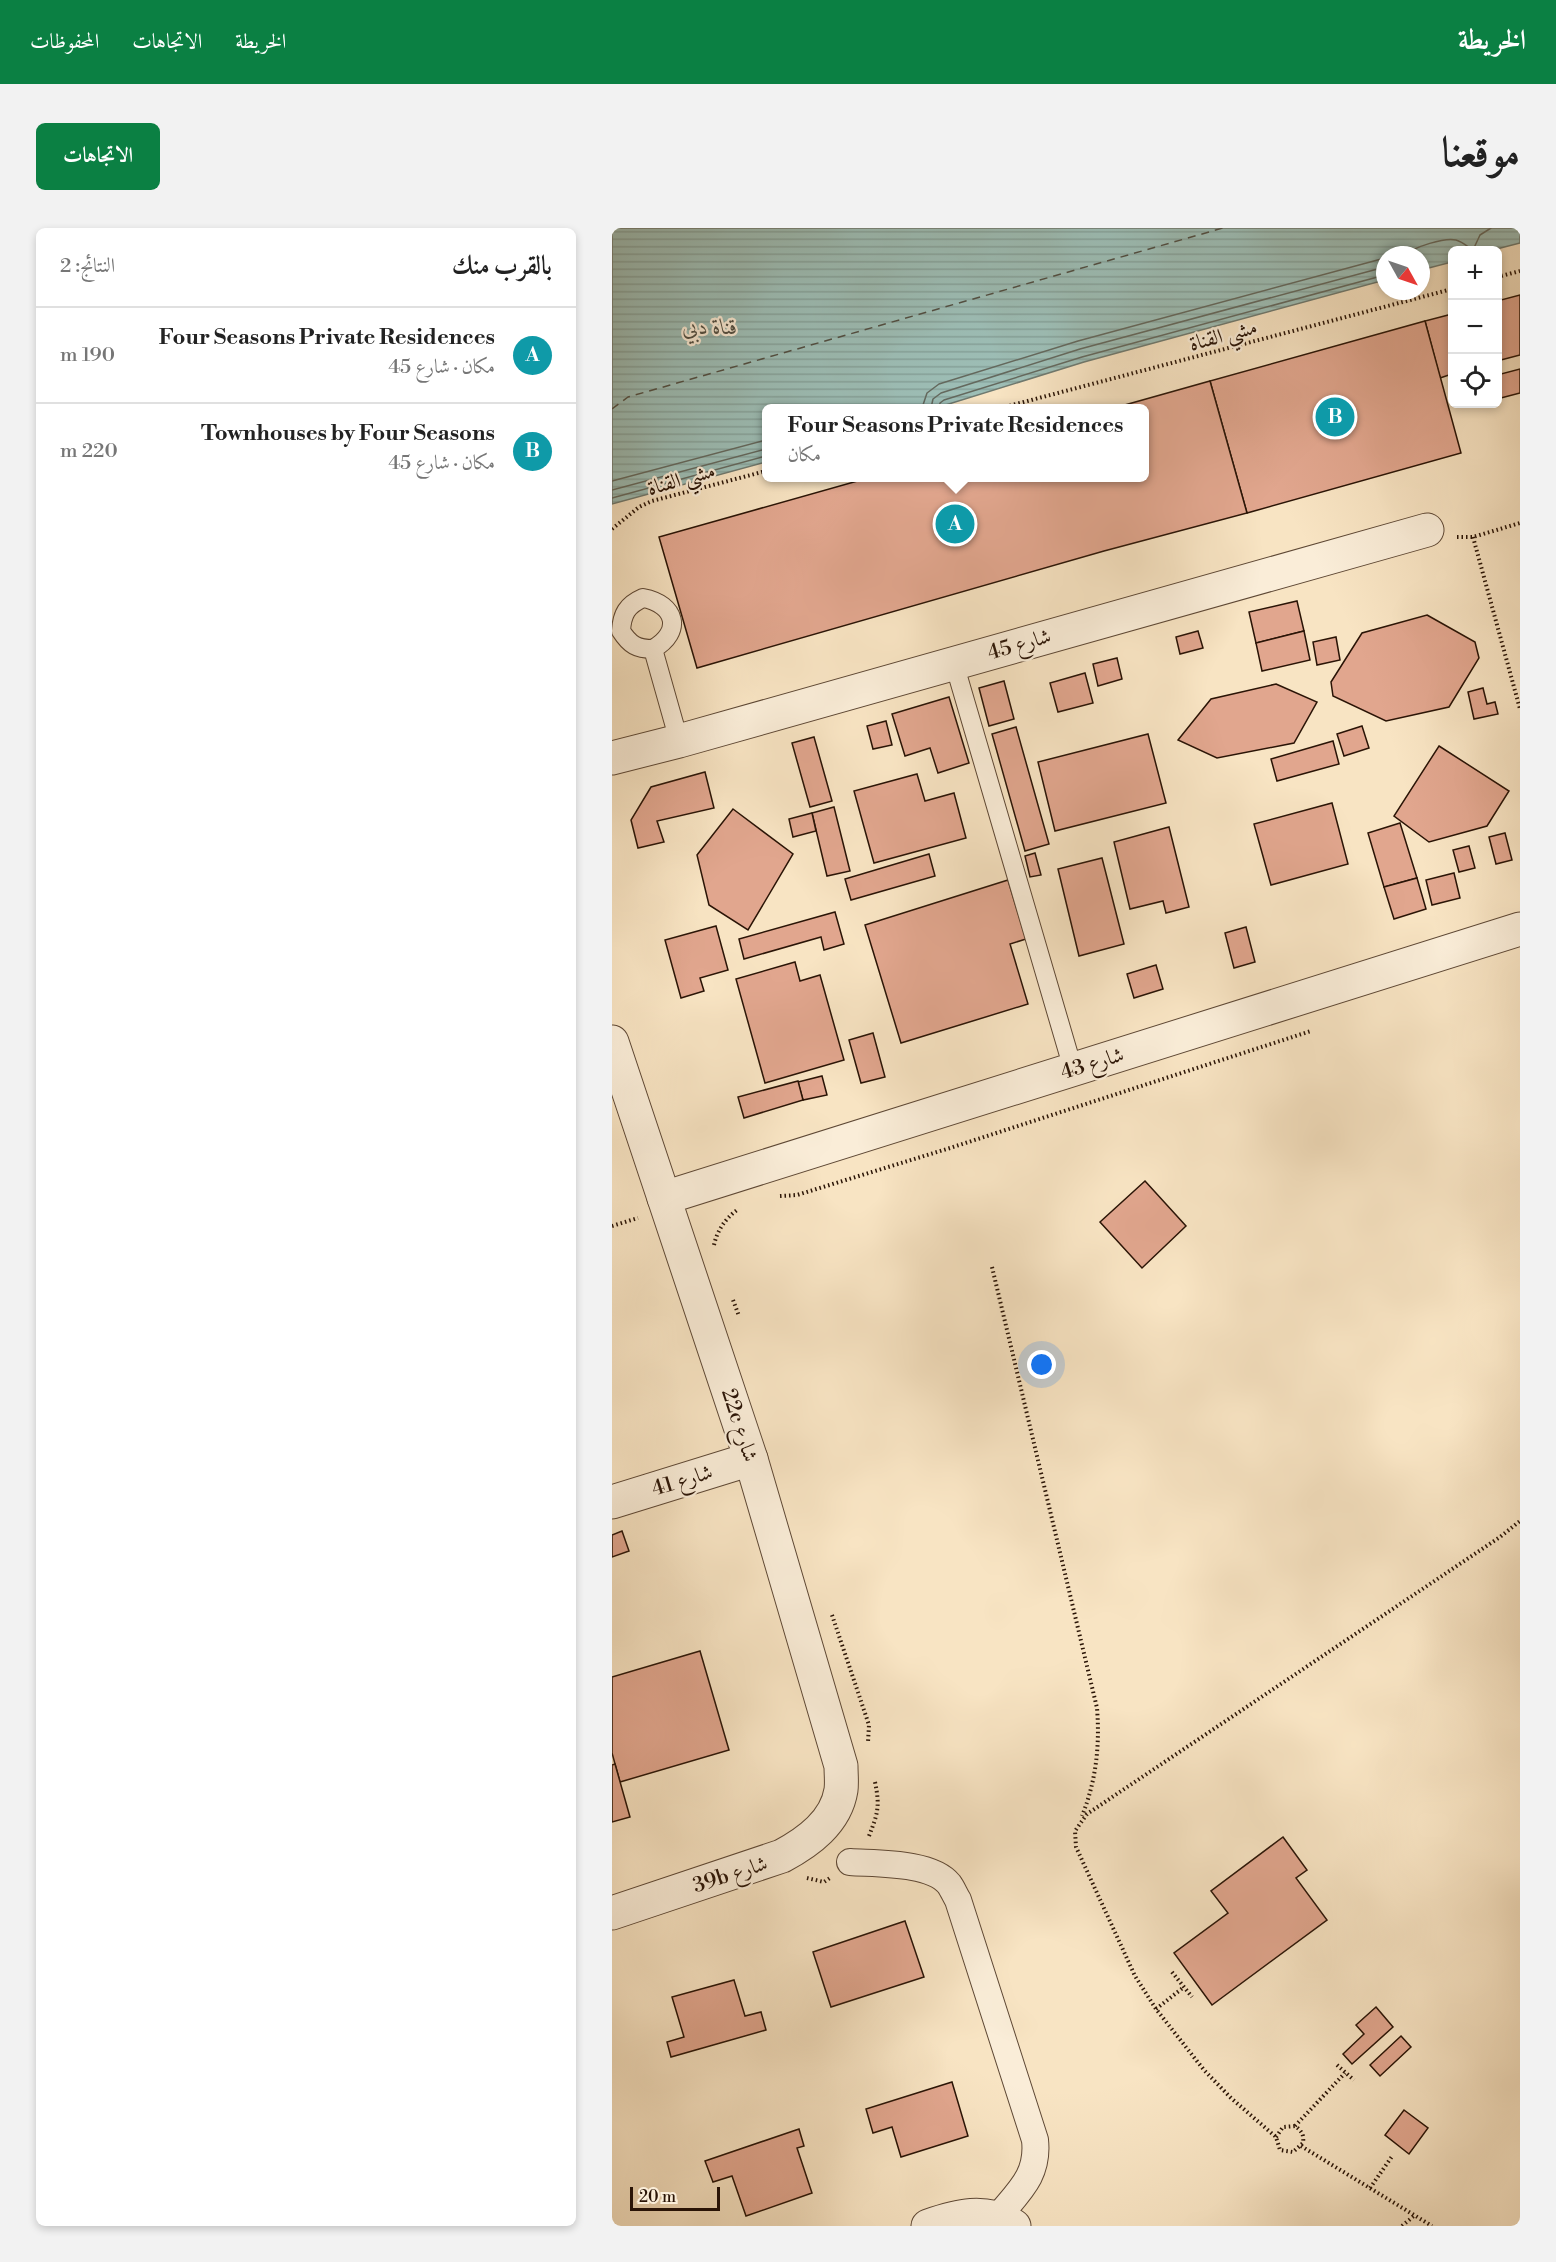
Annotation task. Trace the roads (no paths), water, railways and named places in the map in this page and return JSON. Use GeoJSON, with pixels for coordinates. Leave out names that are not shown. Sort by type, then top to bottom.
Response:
{"type":"FeatureCollection","features":[{"type":"Feature","properties":{"kind":"street","name":"شارع 45"},"geometry":{"type":"LineString","coordinates":[[612,758],[1426,530]]}},
{"type":"Feature","properties":{"kind":"street","name":"شارع 43"},"geometry":{"type":"LineString","coordinates":[[664,1198],[1520,929]]}},
{"type":"Feature","properties":{"kind":"street","name":"22c شارع"},"geometry":{"type":"LineString","coordinates":[[612,1042],[751,1459],[841,1766],[841,1791],[834,1811]]}},
{"type":"Feature","properties":{"kind":"street","name":"شارع 41"},"geometry":{"type":"LineString","coordinates":[[612,1502],[751,1459]]}},
{"type":"Feature","properties":{"kind":"street","name":"39b شارع"},"geometry":{"type":"LineString","coordinates":[[612,1913],[782,1856],[802,1845],[820,1830],[834,1811]]}},
{"type":"Feature","properties":{"kind":"street"},"geometry":{"type":"LineString","coordinates":[[850,1862],[932,1871],[948,1883],[958,1900],[1036,2148],[1034,2169],[1006,2222],[979,2215],[960,2215],[927,2226]]}},
{"type":"Feature","properties":{"kind":"lane"},"geometry":{"type":"LineString","coordinates":[[653,649],[679,741]]}},
{"type":"Feature","properties":{"kind":"lane"},"geometry":{"type":"LineString","coordinates":[[954,663],[1073,1069]]}},
{"type":"Feature","properties":{"kind":"water","name":"قناة دبي"},"geometry":{"type":"Polygon","coordinates":[[[612,228],[1520,228],[1520,243],[1502,248],[1448,246],[1448,263],[1430,268],[1430,246],[1376,246],[1376,282],[1084,362],[949,404],[762,404],[762,463],[612,504],[612,228]]]}},
{"type":"Feature","properties":{"kind":"place","name":"Townhouses by Four Seasons"},"geometry":{"type":"Point","coordinates":[1335,417]}},
{"type":"Feature","properties":{"kind":"place","name":"Four Seasons Private Residences"},"geometry":{"type":"Point","coordinates":[955,524]}}]}
